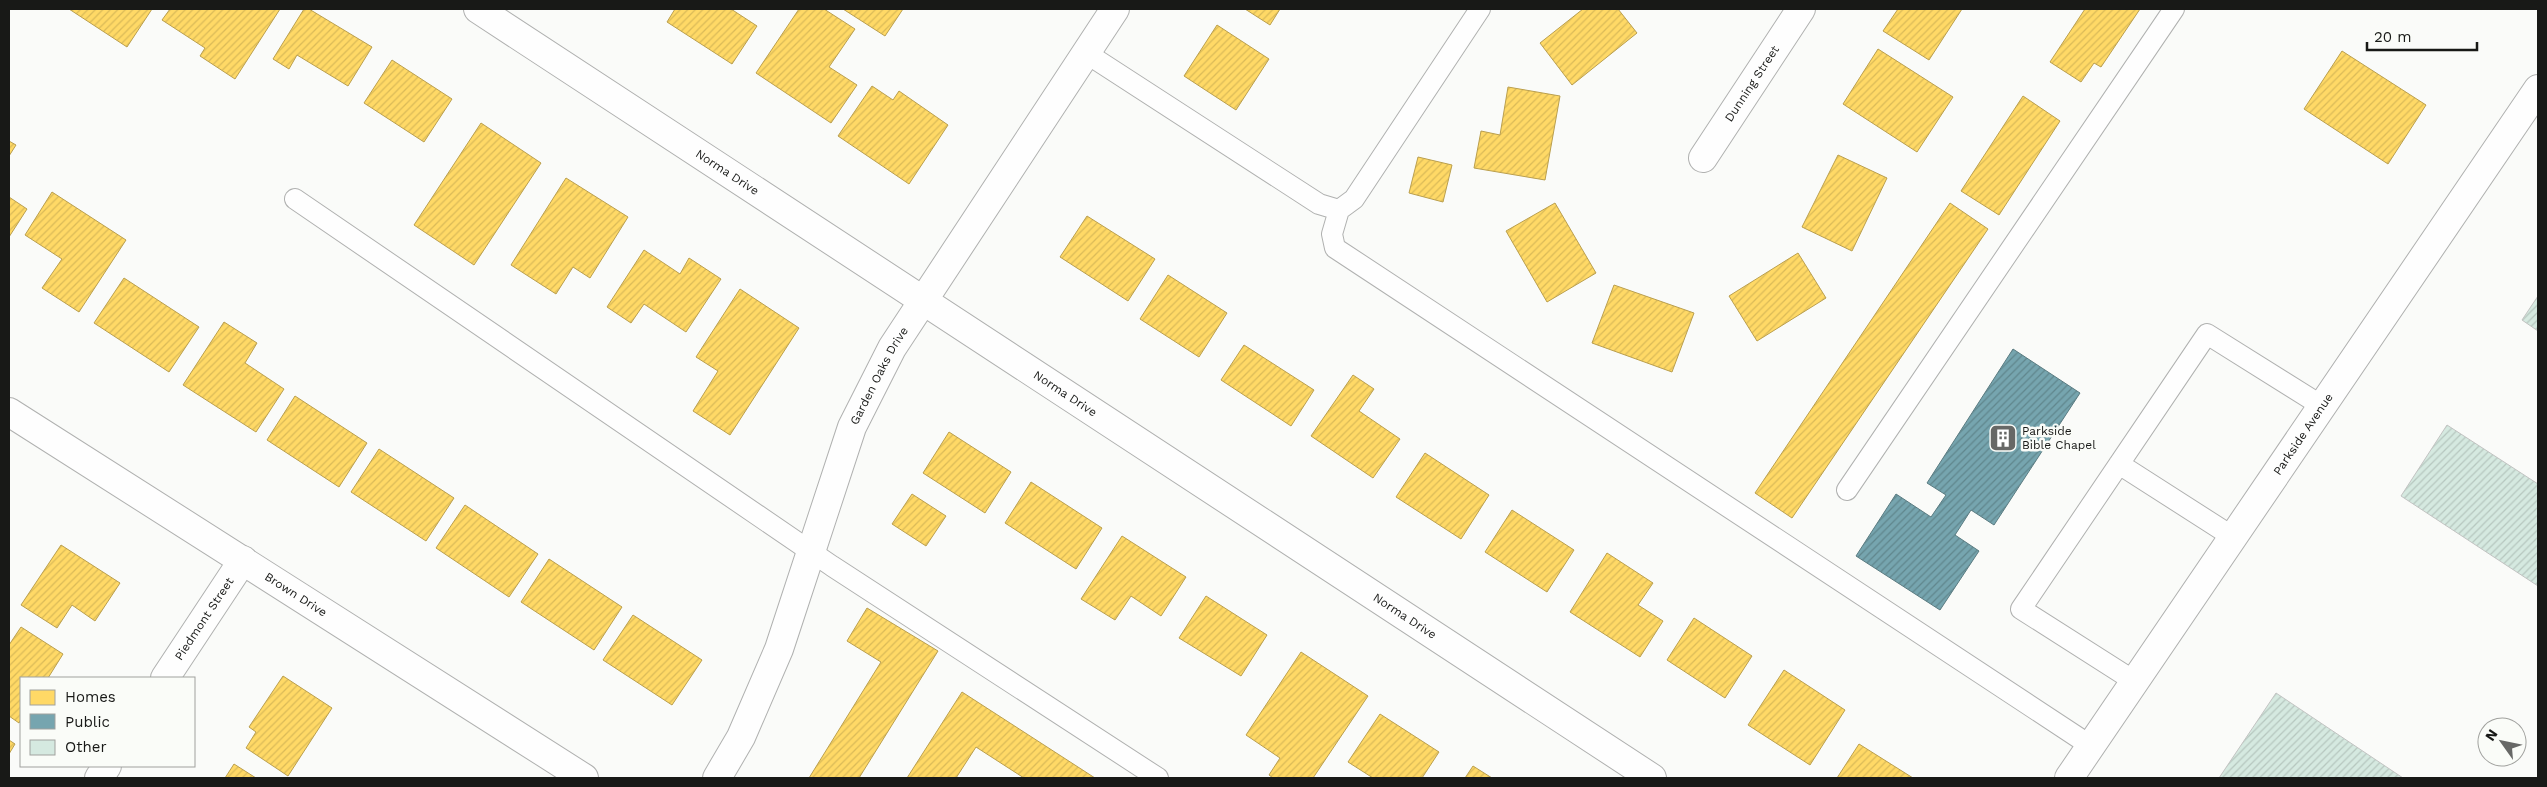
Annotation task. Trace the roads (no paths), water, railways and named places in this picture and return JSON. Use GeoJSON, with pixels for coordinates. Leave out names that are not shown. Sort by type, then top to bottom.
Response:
{"type":"FeatureCollection","features":[{"type":"Feature","properties":{"kind":"street","name":"Norma Drive"},"geometry":{"type":"LineString","coordinates":[[478,9],[1652,778]]}},
{"type":"Feature","properties":{"kind":"street","name":"Garden Oaks Drive"},"geometry":{"type":"LineString","coordinates":[[716,778],[741,737],[779,649],[852,427],[892,348],[1115,9]]}},
{"type":"Feature","properties":{"kind":"street","name":"Dunning Street"},"geometry":{"type":"LineString","coordinates":[[1703,158],[1801,9]]}},
{"type":"Feature","properties":{"kind":"street","name":"Parkside Avenue"},"geometry":{"type":"LineString","coordinates":[[2069,778],[2538,89]]}},
{"type":"Feature","properties":{"kind":"street","name":"Brown Drive"},"geometry":{"type":"LineString","coordinates":[[9,412],[584,778]]}},
{"type":"Feature","properties":{"kind":"street","name":"Piedmont Street"},"geometry":{"type":"LineString","coordinates":[[166,677],[243,560]]}},
{"type":"Feature","properties":{"kind":"street"},"geometry":{"type":"LineString","coordinates":[[99,778],[106,767]]}},
{"type":"Feature","properties":{"kind":"lane"},"geometry":{"type":"LineString","coordinates":[[1480,9],[1354,199],[1338,210],[1332,234],[1335,248],[1369,268],[2091,746]]}},
{"type":"Feature","properties":{"kind":"lane"},"geometry":{"type":"LineString","coordinates":[[1847,490],[2174,9]]}},
{"type":"Feature","properties":{"kind":"lane"},"geometry":{"type":"LineString","coordinates":[[1086,53],[1319,204],[1338,210]]}},
{"type":"Feature","properties":{"kind":"lane"},"geometry":{"type":"LineString","coordinates":[[295,199],[810,552],[1158,778]]}},
{"type":"Feature","properties":{"kind":"lane"},"geometry":{"type":"LineString","coordinates":[[2134,681],[2021,609],[2207,334],[2322,406]]}},
{"type":"Feature","properties":{"kind":"lane"},"geometry":{"type":"LineString","coordinates":[[2119,464],[2233,537]]}},
{"type":"Feature","properties":{"kind":"place","name":"Parkside Bible Chapel"},"geometry":{"type":"Point","coordinates":[2003,438]}}]}
